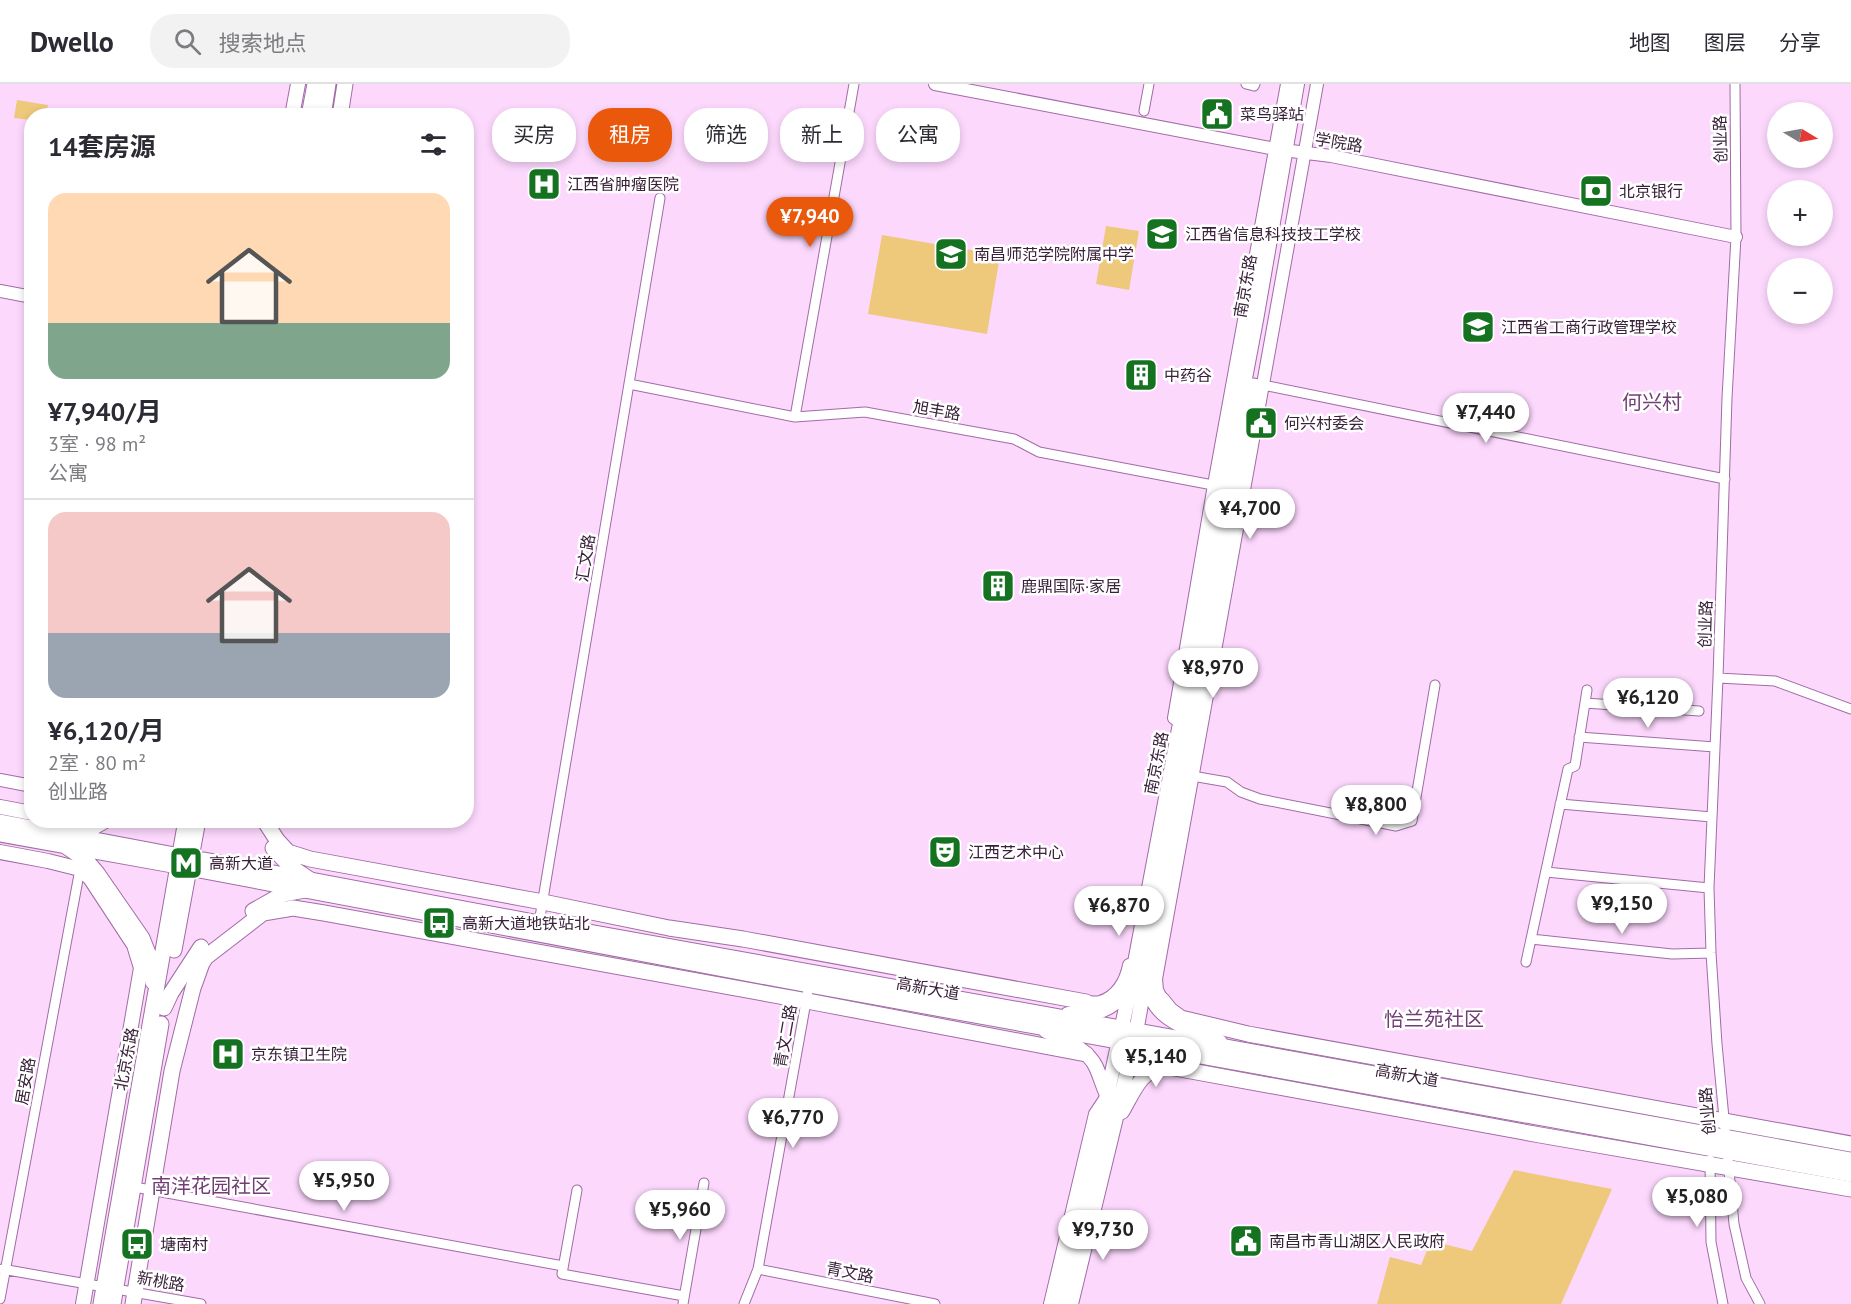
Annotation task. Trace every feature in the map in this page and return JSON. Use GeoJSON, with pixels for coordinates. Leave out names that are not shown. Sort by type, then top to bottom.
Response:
{"type":"FeatureCollection","features":[{"type":"Feature","properties":{"kind":"main road"},"geometry":{"type":"LineString","coordinates":[[294,108],[298,84]]}},
{"type":"Feature","properties":{"kind":"main road"},"geometry":{"type":"LineString","coordinates":[[310,108],[315,84]]}},
{"type":"Feature","properties":{"kind":"main road"},"geometry":{"type":"LineString","coordinates":[[324,108],[328,84]]}},
{"type":"Feature","properties":{"kind":"main road"},"geometry":{"type":"LineString","coordinates":[[341,108],[345,84]]}},
{"type":"Feature","properties":{"kind":"main road","name":"南京东路"},"geometry":{"type":"LineString","coordinates":[[1059,1304],[1107,1096],[1128,1036],[1149,959],[1225,487],[1258,384],[1297,84]]}},
{"type":"Feature","properties":{"kind":"main road","name":"南京东路"},"geometry":{"type":"LineString","coordinates":[[1071,1304],[1115,1121],[1128,1036],[1130,989],[1290,151],[1306,84]]}},
{"type":"Feature","properties":{"kind":"main road"},"geometry":{"type":"LineString","coordinates":[[0,807],[24,812]]}},
{"type":"Feature","properties":{"kind":"main road","name":"高新大道"},"geometry":{"type":"LineString","coordinates":[[0,822],[66,840],[308,885],[809,985],[1038,1020]]}},
{"type":"Feature","properties":{"kind":"main road"},"geometry":{"type":"LineString","coordinates":[[92,828],[66,840],[98,873],[142,938],[150,962],[159,1006]]}},
{"type":"Feature","properties":{"kind":"main road","name":"北京东路"},"geometry":{"type":"LineString","coordinates":[[185,862],[186,828]]}},
{"type":"Feature","properties":{"kind":"main road","name":"北京东路"},"geometry":{"type":"LineString","coordinates":[[101,1304],[110,1287],[185,862],[196,828]]}},
{"type":"Feature","properties":{"kind":"main road"},"geometry":{"type":"LineString","coordinates":[[159,1006],[171,993],[200,949],[255,909],[308,885],[270,845],[259,828]]}},
{"type":"Feature","properties":{"kind":"main road"},"geometry":{"type":"LineString","coordinates":[[269,828],[288,852],[310,859],[669,928],[743,939],[1086,1002]]}},
{"type":"Feature","properties":{"kind":"main road","name":"高新大道"},"geometry":{"type":"LineString","coordinates":[[0,834],[66,840]]}},
{"type":"Feature","properties":{"kind":"main road"},"geometry":{"type":"LineString","coordinates":[[0,852],[80,868],[90,878],[134,945],[141,968],[83,1304]]}},
{"type":"Feature","properties":{"kind":"main road","name":"高新大道"},"geometry":{"type":"LineString","coordinates":[[308,885],[539,923],[1128,1036],[1236,1049],[1726,1152],[1851,1174]]}},
{"type":"Feature","properties":{"kind":"main road"},"geometry":{"type":"LineString","coordinates":[[134,1298],[172,1071],[193,988],[206,957],[263,913],[292,908],[324,913],[1086,1054]]}},
{"type":"Feature","properties":{"kind":"main road"},"geometry":{"type":"LineString","coordinates":[[1149,959],[1149,991],[1158,1008],[1168,1019],[1236,1049]]}},
{"type":"Feature","properties":{"kind":"main road"},"geometry":{"type":"LineString","coordinates":[[1038,1020],[1093,1014],[1120,1000],[1130,989]]}},
{"type":"Feature","properties":{"kind":"main road"},"geometry":{"type":"LineString","coordinates":[[1162,1000],[1181,1018],[1212,1026],[1851,1144]]}},
{"type":"Feature","properties":{"kind":"main road"},"geometry":{"type":"LineString","coordinates":[[1038,1020],[1086,1054],[1095,1065],[1107,1096]]}},
{"type":"Feature","properties":{"kind":"main road","name":"高新大道"},"geometry":{"type":"LineString","coordinates":[[1128,1036],[1200,1055],[1710,1156],[1726,1152],[1851,1160]]}},
{"type":"Feature","properties":{"kind":"main road"},"geometry":{"type":"LineString","coordinates":[[1115,1121],[1142,1079],[1178,1059],[1200,1055]]}},
{"type":"Feature","properties":{"kind":"main road"},"geometry":{"type":"LineString","coordinates":[[1164,1066],[1540,1135],[1710,1156]]}},
{"type":"Feature","properties":{"kind":"main road"},"geometry":{"type":"LineString","coordinates":[[1726,1152],[1851,1189]]}},
{"type":"Feature","properties":{"kind":"main road","name":"北京东路"},"geometry":{"type":"LineString","coordinates":[[110,1287],[113,1304]]}},
{"type":"Feature","properties":{"kind":"street"},"geometry":{"type":"LineString","coordinates":[[795,417],[854,84]]}},
{"type":"Feature","properties":{"kind":"street","name":"学院路"},"geometry":{"type":"LineString","coordinates":[[935,84],[1290,151],[1331,156],[1736,237]]}},
{"type":"Feature","properties":{"kind":"street"},"geometry":{"type":"LineString","coordinates":[[1144,111],[1149,84]]}},
{"type":"Feature","properties":{"kind":"street"},"geometry":{"type":"LineString","coordinates":[[1246,84],[1254,86],[1255,84]]}},
{"type":"Feature","properties":{"kind":"street"},"geometry":{"type":"LineString","coordinates":[[1287,84],[1290,151]]}},
{"type":"Feature","properties":{"kind":"street"},"geometry":{"type":"LineString","coordinates":[[1290,151],[1317,84]]}},
{"type":"Feature","properties":{"kind":"street","name":"创业路"},"geometry":{"type":"LineString","coordinates":[[1734,84],[1736,237],[1727,398],[1709,888],[1711,953],[1723,1120],[1734,1224],[1746,1278],[1760,1304]]}},
{"type":"Feature","properties":{"kind":"street","name":"汇文路"},"geometry":{"type":"LineString","coordinates":[[539,923],[660,198]]}},
{"type":"Feature","properties":{"kind":"street"},"geometry":{"type":"LineString","coordinates":[[0,291],[24,296]]}},
{"type":"Feature","properties":{"kind":"street","name":"旭丰路"},"geometry":{"type":"LineString","coordinates":[[630,384],[795,417],[865,412],[1014,439],[1039,452],[1225,487]]}},
{"type":"Feature","properties":{"kind":"street"},"geometry":{"type":"LineString","coordinates":[[1162,1000],[1157,990],[1156,979],[1258,384],[1725,479]]}},
{"type":"Feature","properties":{"kind":"street"},"geometry":{"type":"LineString","coordinates":[[1086,1002],[1100,1002],[1121,987],[1127,976],[1164,778],[1225,487]]}},
{"type":"Feature","properties":{"kind":"street"},"geometry":{"type":"LineString","coordinates":[[1718,678],[1775,681],[1851,709]]}},
{"type":"Feature","properties":{"kind":"street"},"geometry":{"type":"LineString","coordinates":[[1192,776],[1227,782],[1241,792],[1260,799],[1396,826],[1412,821],[1435,685]]}},
{"type":"Feature","properties":{"kind":"street"},"geometry":{"type":"LineString","coordinates":[[1526,962],[1568,769],[1575,766],[1587,690]]}},
{"type":"Feature","properties":{"kind":"street"},"geometry":{"type":"LineString","coordinates":[[1585,703],[1699,711]]}},
{"type":"Feature","properties":{"kind":"street"},"geometry":{"type":"LineString","coordinates":[[1579,737],[1715,747]]}},
{"type":"Feature","properties":{"kind":"street"},"geometry":{"type":"LineString","coordinates":[[0,780],[24,784]]}},
{"type":"Feature","properties":{"kind":"street"},"geometry":{"type":"LineString","coordinates":[[1560,804],[1712,817]]}},
{"type":"Feature","properties":{"kind":"street","name":"居安路"},"geometry":{"type":"LineString","coordinates":[[0,1299],[3,1269],[80,868]]}},
{"type":"Feature","properties":{"kind":"street"},"geometry":{"type":"LineString","coordinates":[[1546,872],[1709,888]]}},
{"type":"Feature","properties":{"kind":"street"},"geometry":{"type":"LineString","coordinates":[[1154,932],[1171,893]]}},
{"type":"Feature","properties":{"kind":"street"},"geometry":{"type":"LineString","coordinates":[[1531,939],[1672,954],[1711,953]]}},
{"type":"Feature","properties":{"kind":"street","name":"青文二路"},"geometry":{"type":"LineString","coordinates":[[744,1304],[758,1269],[809,985]]}},
{"type":"Feature","properties":{"kind":"street"},"geometry":{"type":"LineString","coordinates":[[1050,1304],[1095,1114],[1107,1096]]}},
{"type":"Feature","properties":{"kind":"street"},"geometry":{"type":"LineString","coordinates":[[1710,1156],[1711,1242],[1723,1304]]}},
{"type":"Feature","properties":{"kind":"street"},"geometry":{"type":"LineString","coordinates":[[577,1190],[562,1274],[683,1300],[704,1183]]}},
{"type":"Feature","properties":{"kind":"street"},"geometry":{"type":"LineString","coordinates":[[127,1186],[563,1266]]}},
{"type":"Feature","properties":{"kind":"street"},"geometry":{"type":"LineString","coordinates":[[1077,1304],[1094,1235],[1093,1214]]}},
{"type":"Feature","properties":{"kind":"street","name":"新桃路"},"geometry":{"type":"LineString","coordinates":[[3,1269],[110,1287],[134,1298],[201,1304]]}},
{"type":"Feature","properties":{"kind":"street","name":"青文路"},"geometry":{"type":"LineString","coordinates":[[758,1269],[936,1304]]}},
{"type":"Feature","properties":{"kind":"shaded area"},"geometry":{"type":"Polygon","coordinates":[[[17,100],[48,105],[47,108],[24,108],[24,119],[14,118],[17,100]]]}},
{"type":"Feature","properties":{"kind":"shaded area"},"geometry":{"type":"Polygon","coordinates":[[[1106,226],[1139,231],[1129,290],[1096,284],[1106,226]]]}},
{"type":"Feature","properties":{"kind":"shaded area"},"geometry":{"type":"Polygon","coordinates":[[[882,235],[1000,255],[987,334],[868,314],[882,235]]]}},
{"type":"Feature","properties":{"kind":"shaded area"},"geometry":{"type":"Polygon","coordinates":[[[1514,1170],[1612,1189],[1561,1304],[1377,1304],[1390,1257],[1421,1265],[1431,1241],[1472,1251],[1514,1170]]]}},
{"type":"Feature","properties":{"kind":"place","name":"菜鸟驿站"},"geometry":{"type":"Point","coordinates":[1217,114]}},
{"type":"Feature","properties":{"kind":"place","name":"江西省肿瘤医院"},"geometry":{"type":"Point","coordinates":[544,184]}},
{"type":"Feature","properties":{"kind":"place","name":"北京银行"},"geometry":{"type":"Point","coordinates":[1596,191]}},
{"type":"Feature","properties":{"kind":"place","name":"江西省信息科技技工学校"},"geometry":{"type":"Point","coordinates":[1162,234]}},
{"type":"Feature","properties":{"kind":"place","name":"南昌师范学院附属中学"},"geometry":{"type":"Point","coordinates":[951,254]}},
{"type":"Feature","properties":{"kind":"place","name":"江西省工商行政管理学校"},"geometry":{"type":"Point","coordinates":[1478,327]}},
{"type":"Feature","properties":{"kind":"place","name":"中药谷"},"geometry":{"type":"Point","coordinates":[1141,375]}},
{"type":"Feature","properties":{"kind":"place","name":"何兴村委会"},"geometry":{"type":"Point","coordinates":[1261,423]}},
{"type":"Feature","properties":{"kind":"place","name":"鹿鼎国际·家居"},"geometry":{"type":"Point","coordinates":[998,586]}},
{"type":"Feature","properties":{"kind":"place","name":"江西艺术中心"},"geometry":{"type":"Point","coordinates":[945,852]}},
{"type":"Feature","properties":{"kind":"place","name":"高新大道"},"geometry":{"type":"Point","coordinates":[186,863]}},
{"type":"Feature","properties":{"kind":"place","name":"高新大道地铁站北"},"geometry":{"type":"Point","coordinates":[439,923]}},
{"type":"Feature","properties":{"kind":"place","name":"京东镇卫生院"},"geometry":{"type":"Point","coordinates":[228,1054]}},
{"type":"Feature","properties":{"kind":"place","name":"南昌市青山湖区人民政府"},"geometry":{"type":"Point","coordinates":[1246,1241]}},
{"type":"Feature","properties":{"kind":"place","name":"塘南村"},"geometry":{"type":"Point","coordinates":[137,1244]}},
{"type":"Feature","properties":{"kind":"district","name":"何兴村"},"geometry":{"type":"Point","coordinates":[1652,402]}},
{"type":"Feature","properties":{"kind":"district","name":"怡兰苑社区"},"geometry":{"type":"Point","coordinates":[1434,1019]}},
{"type":"Feature","properties":{"kind":"district","name":"南洋花园社区"},"geometry":{"type":"Point","coordinates":[211,1186]}}]}
